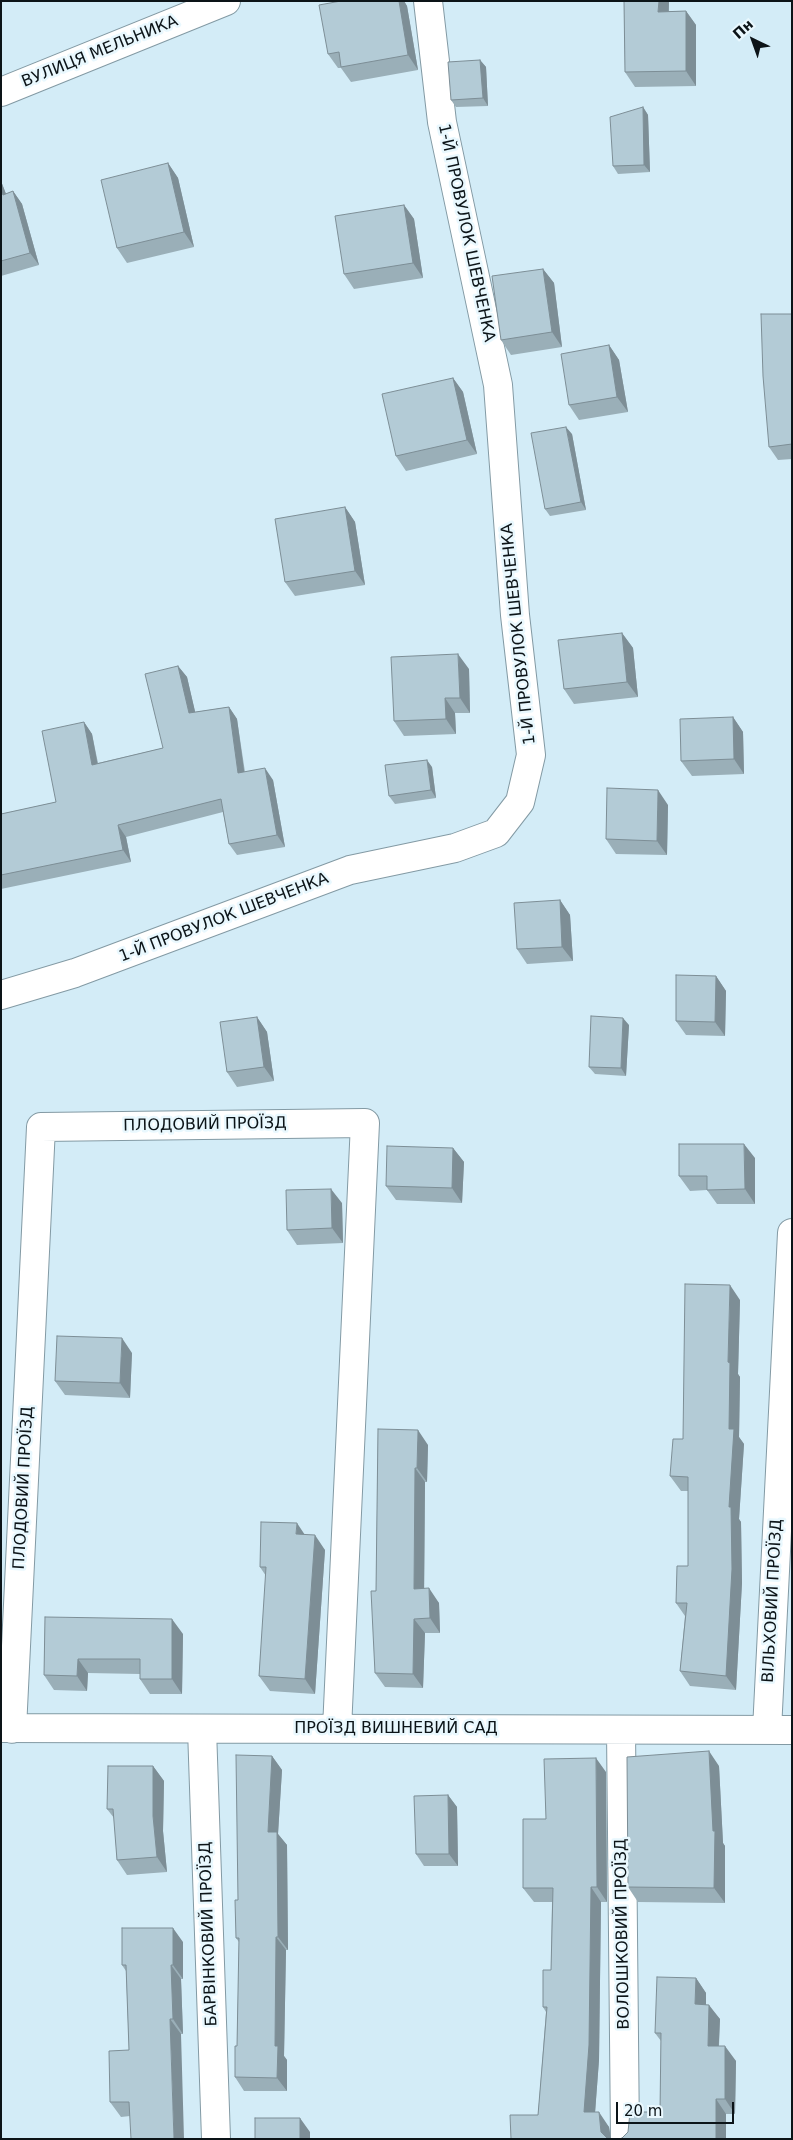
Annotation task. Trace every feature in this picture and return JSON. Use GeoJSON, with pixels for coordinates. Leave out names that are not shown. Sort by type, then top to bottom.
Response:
{"type":"FeatureCollection","features":[{"type":"Feature","properties":{"kind":"street","name":"ВУЛИЦЯ МЕЛЬНИКА"},"geometry":{"type":"LineString","coordinates":[[1,92],[226,1]]}},
{"type":"Feature","properties":{"kind":"street","name":"1-Й ПРОВУЛОК ШЕВЧЕНКА"},"geometry":{"type":"LineString","coordinates":[[1,995],[75,973],[350,870],[455,848],[496,833],[520,802],[531,754],[515,615],[498,385],[442,122],[428,1]]}},
{"type":"Feature","properties":{"kind":"street","name":"ПЛОДОВИЙ ПРОЇЗД"},"geometry":{"type":"LineString","coordinates":[[7,1728],[41,1127],[364,1123],[337,1729]]}},
{"type":"Feature","properties":{"kind":"street","name":"ВІЛЬХОВИЙ ПРОЇЗД"},"geometry":{"type":"LineString","coordinates":[[779,1730],[792,1233]]}},
{"type":"Feature","properties":{"kind":"street","name":"ПРОЇЗД ВИШНЕВИЙ САД"},"geometry":{"type":"LineString","coordinates":[[7,1728],[779,1730]]}},
{"type":"Feature","properties":{"kind":"street","name":"БАРВІНКОВИЙ ПРОЇЗД"},"geometry":{"type":"LineString","coordinates":[[202,1729],[216,2139]]}},
{"type":"Feature","properties":{"kind":"street","name":"ВОЛОШКОВИЙ ПРОЇЗД"},"geometry":{"type":"LineString","coordinates":[[621,1730],[624,2139]]}},
{"type":"Feature","properties":{"kind":"building"},"geometry":{"type":"Polygon","coordinates":[[[341,1],[399,1],[408,55],[341,67],[339,52],[328,54],[319,5],[341,1]]]}},
{"type":"Feature","properties":{"kind":"building"},"geometry":{"type":"Polygon","coordinates":[[[624,1],[659,1],[658,12],[686,11],[686,71],[625,72],[624,1]]]}},
{"type":"Feature","properties":{"kind":"building"},"geometry":{"type":"Polygon","coordinates":[[[480,60],[483,98],[451,100],[448,62],[480,60]]]}},
{"type":"Feature","properties":{"kind":"building"},"geometry":{"type":"Polygon","coordinates":[[[643,107],[644,165],[613,166],[610,117],[643,107]]]}},
{"type":"Feature","properties":{"kind":"building"},"geometry":{"type":"Polygon","coordinates":[[[168,163],[184,232],[117,248],[101,180],[168,163]]]}},
{"type":"Feature","properties":{"kind":"building"},"geometry":{"type":"Polygon","coordinates":[[[1,191],[3,195],[13,191],[30,253],[1,261],[1,191]]]}},
{"type":"Feature","properties":{"kind":"building"},"geometry":{"type":"Polygon","coordinates":[[[404,205],[413,263],[344,274],[335,216],[404,205]]]}},
{"type":"Feature","properties":{"kind":"building"},"geometry":{"type":"Polygon","coordinates":[[[543,269],[552,332],[501,340],[492,276],[543,269]]]}},
{"type":"Feature","properties":{"kind":"building"},"geometry":{"type":"Polygon","coordinates":[[[761,314],[792,314],[792,444],[769,447],[763,376],[761,314]]]}},
{"type":"Feature","properties":{"kind":"building"},"geometry":{"type":"Polygon","coordinates":[[[609,345],[617,397],[569,405],[561,354],[609,345]]]}},
{"type":"Feature","properties":{"kind":"building"},"geometry":{"type":"Polygon","coordinates":[[[453,378],[467,440],[396,456],[382,394],[453,378]]]}},
{"type":"Feature","properties":{"kind":"building"},"geometry":{"type":"Polygon","coordinates":[[[566,427],[581,502],[545,509],[531,433],[566,427]]]}},
{"type":"Feature","properties":{"kind":"building"},"geometry":{"type":"Polygon","coordinates":[[[345,507],[355,571],[285,582],[275,519],[345,507]]]}},
{"type":"Feature","properties":{"kind":"building"},"geometry":{"type":"Polygon","coordinates":[[[622,633],[627,682],[564,689],[558,640],[622,633]]]}},
{"type":"Feature","properties":{"kind":"building"},"geometry":{"type":"Polygon","coordinates":[[[458,654],[460,698],[445,698],[446,719],[394,721],[391,657],[458,654]]]}},
{"type":"Feature","properties":{"kind":"building"},"geometry":{"type":"Polygon","coordinates":[[[178,666],[189,713],[229,707],[238,773],[265,768],[277,835],[229,844],[221,799],[118,825],[123,850],[1,875],[1,814],[56,802],[42,731],[84,722],[92,765],[163,748],[145,674],[178,666]]]}},
{"type":"Feature","properties":{"kind":"building"},"geometry":{"type":"Polygon","coordinates":[[[733,717],[734,759],[681,761],[680,719],[733,717]]]}},
{"type":"Feature","properties":{"kind":"building"},"geometry":{"type":"Polygon","coordinates":[[[427,760],[431,790],[389,796],[385,765],[427,760]]]}},
{"type":"Feature","properties":{"kind":"building"},"geometry":{"type":"Polygon","coordinates":[[[607,788],[658,790],[657,841],[606,839],[607,788]]]}},
{"type":"Feature","properties":{"kind":"building"},"geometry":{"type":"Polygon","coordinates":[[[560,900],[562,947],[517,949],[514,903],[560,900]]]}},
{"type":"Feature","properties":{"kind":"building"},"geometry":{"type":"Polygon","coordinates":[[[676,975],[716,976],[715,1022],[676,1021],[676,975]]]}},
{"type":"Feature","properties":{"kind":"building"},"geometry":{"type":"Polygon","coordinates":[[[591,1016],[623,1018],[621,1068],[589,1067],[591,1016]]]}},
{"type":"Feature","properties":{"kind":"building"},"geometry":{"type":"Polygon","coordinates":[[[257,1017],[264,1067],[227,1072],[220,1022],[257,1017]]]}},
{"type":"Feature","properties":{"kind":"building"},"geometry":{"type":"Polygon","coordinates":[[[679,1144],[744,1144],[745,1189],[707,1190],[707,1176],[679,1176],[679,1144]]]}},
{"type":"Feature","properties":{"kind":"building"},"geometry":{"type":"Polygon","coordinates":[[[387,1146],[453,1148],[452,1188],[386,1186],[387,1146]]]}},
{"type":"Feature","properties":{"kind":"building"},"geometry":{"type":"Polygon","coordinates":[[[331,1189],[332,1228],[287,1230],[286,1190],[331,1189]]]}},
{"type":"Feature","properties":{"kind":"building"},"geometry":{"type":"Polygon","coordinates":[[[685,1284],[730,1285],[729,1429],[734,1429],[729,1507],[731,1507],[732,1569],[726,1676],[680,1671],[687,1603],[676,1603],[677,1566],[688,1566],[688,1477],[670,1476],[673,1439],[683,1439],[685,1284]]]}},
{"type":"Feature","properties":{"kind":"building"},"geometry":{"type":"Polygon","coordinates":[[[57,1336],[122,1338],[120,1383],[55,1381],[57,1336]]]}},
{"type":"Feature","properties":{"kind":"building"},"geometry":{"type":"Polygon","coordinates":[[[378,1429],[418,1430],[417,1468],[415,1468],[414,1589],[429,1588],[430,1618],[414,1619],[413,1674],[375,1673],[371,1591],[376,1591],[378,1429]]]}},
{"type":"Feature","properties":{"kind":"building"},"geometry":{"type":"Polygon","coordinates":[[[261,1522],[297,1523],[296,1534],[315,1535],[305,1679],[259,1676],[266,1567],[260,1567],[261,1522]]]}},
{"type":"Feature","properties":{"kind":"building"},"geometry":{"type":"Polygon","coordinates":[[[45,1617],[172,1619],[172,1679],[140,1679],[140,1659],[78,1659],[77,1676],[44,1675],[45,1617]]]}},
{"type":"Feature","properties":{"kind":"building"},"geometry":{"type":"Polygon","coordinates":[[[709,1751],[713,1831],[715,1831],[714,1888],[628,1887],[627,1757],[709,1751]]]}},
{"type":"Feature","properties":{"kind":"building"},"geometry":{"type":"Polygon","coordinates":[[[236,1755],[272,1756],[268,1832],[277,1832],[278,1937],[276,1937],[275,2046],[278,2046],[277,2078],[235,2077],[239,1938],[236,1938],[235,1900],[238,1900],[236,1755]]]}},
{"type":"Feature","properties":{"kind":"building"},"geometry":{"type":"Polygon","coordinates":[[[596,1758],[597,1887],[591,1887],[589,2045],[584,2112],[599,2112],[601,2132],[610,2139],[511,2139],[510,2115],[538,2115],[547,2007],[543,2007],[543,1970],[551,1970],[553,1888],[523,1888],[523,1819],[546,1819],[544,1759],[596,1758]]]}},
{"type":"Feature","properties":{"kind":"building"},"geometry":{"type":"Polygon","coordinates":[[[108,1766],[153,1766],[153,1816],[157,1857],[117,1860],[113,1809],[107,1809],[108,1766]]]}},
{"type":"Feature","properties":{"kind":"building"},"geometry":{"type":"Polygon","coordinates":[[[448,1795],[449,1854],[416,1854],[414,1796],[448,1795]]]}},
{"type":"Feature","properties":{"kind":"building"},"geometry":{"type":"Polygon","coordinates":[[[122,1928],[173,1928],[173,1965],[171,1965],[173,2019],[170,2019],[174,2139],[131,2139],[129,2102],[110,2102],[109,2051],[129,2050],[126,1965],[122,1965],[122,1928]]]}},
{"type":"Feature","properties":{"kind":"building"},"geometry":{"type":"Polygon","coordinates":[[[657,1977],[696,1978],[695,2004],[709,2005],[708,2046],[725,2046],[725,2099],[716,2099],[716,2139],[619,2139],[628,2132],[630,2112],[660,2112],[661,2033],[655,2033],[657,1977]]]}},
{"type":"Feature","properties":{"kind":"building"},"geometry":{"type":"Polygon","coordinates":[[[255,2118],[300,2118],[300,2139],[255,2139],[255,2118]]]}}]}
